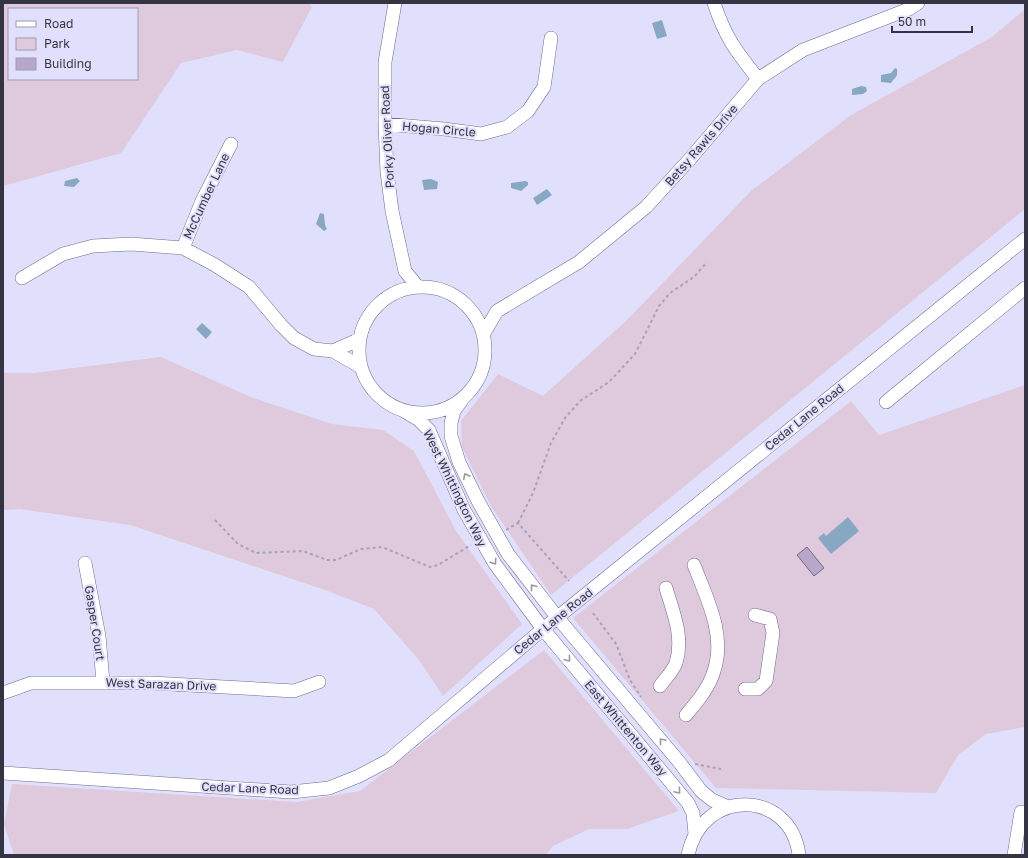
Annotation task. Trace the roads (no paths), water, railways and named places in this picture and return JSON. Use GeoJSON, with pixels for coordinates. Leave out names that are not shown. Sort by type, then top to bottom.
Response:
{"type":"FeatureCollection","features":[{"type":"Feature","properties":{"kind":"street","name":"Porky Oliver Road"},"geometry":{"type":"LineString","coordinates":[[395,3],[385,62],[385,124],[392,211],[405,271],[418,287]]}},
{"type":"Feature","properties":{"kind":"street"},"geometry":{"type":"LineString","coordinates":[[714,3],[721,24],[732,45],[758,79]]}},
{"type":"Feature","properties":{"kind":"street","name":"Betsy Rawls Drive"},"geometry":{"type":"LineString","coordinates":[[483,335],[497,311],[579,262],[646,207],[690,159],[758,79],[803,50],[911,5]]}},
{"type":"Feature","properties":{"kind":"street","name":"Hogan Circle"},"geometry":{"type":"LineString","coordinates":[[385,124],[481,134],[507,127],[528,111],[544,88],[551,38]]}},
{"type":"Feature","properties":{"kind":"street","name":"McCumber Lane"},"geometry":{"type":"LineString","coordinates":[[183,248],[202,201],[231,144]]}},
{"type":"Feature","properties":{"kind":"street","name":"Cedar Lane Road"},"geometry":{"type":"LineString","coordinates":[[3,773],[291,792],[329,788],[359,776],[389,760],[557,617],[1025,239]]}},
{"type":"Feature","properties":{"kind":"street"},"geometry":{"type":"LineString","coordinates":[[22,278],[63,254],[93,246],[131,244],[183,248],[215,264],[249,287],[281,326],[294,338],[314,349],[333,351],[361,367]]}},
{"type":"Feature","properties":{"kind":"street"},"geometry":{"type":"LineString","coordinates":[[394,294],[405,271]]}},
{"type":"Feature","properties":{"kind":"street"},"geometry":{"type":"LineString","coordinates":[[418,287],[447,292],[454,296],[471,311],[480,326],[485,348],[483,366],[474,387],[462,400],[446,409],[435,412],[421,413],[404,411],[394,406],[374,392],[361,367],[359,349],[360,339],[363,328],[372,312],[379,304],[394,294],[418,287]]}},
{"type":"Feature","properties":{"kind":"street"},"geometry":{"type":"LineString","coordinates":[[886,402],[1025,288]]}},
{"type":"Feature","properties":{"kind":"street"},"geometry":{"type":"LineString","coordinates":[[471,311],[497,311]]}},
{"type":"Feature","properties":{"kind":"street"},"geometry":{"type":"LineString","coordinates":[[333,351],[360,339]]}},
{"type":"Feature","properties":{"kind":"street","name":"West Whittington Way"},"geometry":{"type":"LineString","coordinates":[[462,400],[454,411],[451,423],[451,436],[459,462],[508,554],[557,617]]}},
{"type":"Feature","properties":{"kind":"street","name":"West Whittington Way"},"geometry":{"type":"LineString","coordinates":[[404,411],[419,420],[429,430],[464,510],[480,540],[495,564],[543,629]]}},
{"type":"Feature","properties":{"kind":"street","name":"Gasper Court"},"geometry":{"type":"LineString","coordinates":[[85,563],[99,636],[103,682]]}},
{"type":"Feature","properties":{"kind":"street"},"geometry":{"type":"LineString","coordinates":[[686,715],[704,692],[714,671],[719,642],[715,620],[694,565]]}},
{"type":"Feature","properties":{"kind":"street"},"geometry":{"type":"LineString","coordinates":[[660,686],[675,664],[679,630],[666,588]]}},
{"type":"Feature","properties":{"kind":"street"},"geometry":{"type":"LineString","coordinates":[[745,690],[758,690],[766,681],[773,633],[770,619],[755,615]]}},
{"type":"Feature","properties":{"kind":"street","name":"East Whittenton Way"},"geometry":{"type":"LineString","coordinates":[[557,617],[680,763],[701,791],[712,800],[728,807]]}},
{"type":"Feature","properties":{"kind":"street","name":"East Whittenton Way"},"geometry":{"type":"LineString","coordinates":[[543,629],[688,803],[693,813],[695,834]]}},
{"type":"Feature","properties":{"kind":"street","name":"West Sarazan Drive"},"geometry":{"type":"LineString","coordinates":[[3,693],[32,683],[152,682],[294,691],[319,682]]}},
{"type":"Feature","properties":{"kind":"street"},"geometry":{"type":"LineString","coordinates":[[688,855],[695,834],[710,816],[728,807],[742,804],[767,810],[779,817],[793,835],[799,855]]}},
{"type":"Feature","properties":{"kind":"street"},"geometry":{"type":"LineString","coordinates":[[1014,855],[1021,812]]}},
{"type":"Feature","properties":{"kind":"water"},"geometry":{"type":"Polygon","coordinates":[[[662,20],[667,36],[657,39],[652,23],[662,20]]]}},
{"type":"Feature","properties":{"kind":"water"},"geometry":{"type":"Polygon","coordinates":[[[895,68],[897,69],[897,74],[891,83],[881,82],[881,75],[891,73],[895,68]]]}},
{"type":"Feature","properties":{"kind":"water"},"geometry":{"type":"Polygon","coordinates":[[[861,86],[866,87],[867,91],[863,94],[852,95],[852,89],[861,86]]]}},
{"type":"Feature","properties":{"kind":"water"},"geometry":{"type":"Polygon","coordinates":[[[77,178],[80,181],[74,187],[64,186],[65,181],[77,178]]]}},
{"type":"Feature","properties":{"kind":"water"},"geometry":{"type":"Polygon","coordinates":[[[431,179],[438,182],[437,189],[424,190],[422,180],[431,179]]]}},
{"type":"Feature","properties":{"kind":"water"},"geometry":{"type":"Polygon","coordinates":[[[528,182],[528,185],[521,191],[511,188],[511,183],[528,182]]]}},
{"type":"Feature","properties":{"kind":"water"},"geometry":{"type":"Polygon","coordinates":[[[547,189],[552,195],[537,205],[533,198],[547,189]]]}},
{"type":"Feature","properties":{"kind":"water"},"geometry":{"type":"Polygon","coordinates":[[[320,213],[324,214],[327,229],[324,231],[316,224],[320,213]]]}},
{"type":"Feature","properties":{"kind":"water"},"geometry":{"type":"Polygon","coordinates":[[[202,323],[212,332],[206,339],[196,329],[202,323]]]}},
{"type":"Feature","properties":{"kind":"water"},"geometry":{"type":"Polygon","coordinates":[[[848,517],[859,531],[831,554],[818,538],[824,533],[826,536],[848,517]]]}}]}
